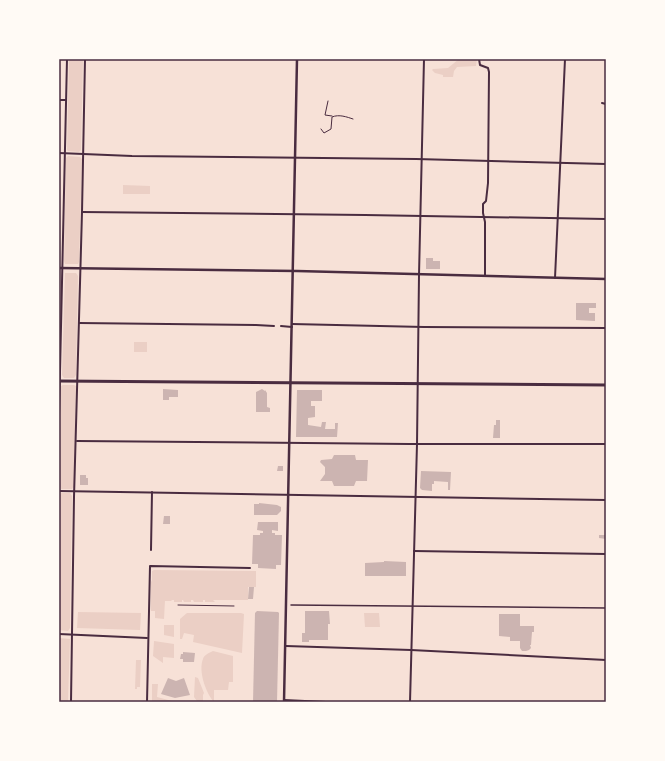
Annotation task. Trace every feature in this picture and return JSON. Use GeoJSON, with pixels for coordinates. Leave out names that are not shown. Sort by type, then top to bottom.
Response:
{"type":"FeatureCollection","features":[{"type":"Feature","properties":{"kind":"main road"},"geometry":{"type":"LineString","coordinates":[[59,381],[606,385]]}},
{"type":"Feature","properties":{"kind":"street"},"geometry":{"type":"LineString","coordinates":[[59,416],[61,268],[68,59]]}},
{"type":"Feature","properties":{"kind":"street"},"geometry":{"type":"LineString","coordinates":[[71,702],[85,59]]}},
{"type":"Feature","properties":{"kind":"street"},"geometry":{"type":"LineString","coordinates":[[297,59],[284,701],[326,702]]}},
{"type":"Feature","properties":{"kind":"street"},"geometry":{"type":"LineString","coordinates":[[410,702],[417,444],[424,59]]}},
{"type":"Feature","properties":{"kind":"street"},"geometry":{"type":"LineString","coordinates":[[479,59],[480,65],[488,68],[488,161],[486,201],[483,204],[485,277]]}},
{"type":"Feature","properties":{"kind":"street"},"geometry":{"type":"LineString","coordinates":[[555,278],[565,59]]}},
{"type":"Feature","properties":{"kind":"street"},"geometry":{"type":"LineString","coordinates":[[59,100],[66,100]]}},
{"type":"Feature","properties":{"kind":"street"},"geometry":{"type":"LineString","coordinates":[[602,103],[606,104]]}},
{"type":"Feature","properties":{"kind":"street"},"geometry":{"type":"LineString","coordinates":[[59,153],[422,159],[606,164]]}},
{"type":"Feature","properties":{"kind":"street"},"geometry":{"type":"LineString","coordinates":[[82,212],[606,219]]}},
{"type":"Feature","properties":{"kind":"street"},"geometry":{"type":"LineString","coordinates":[[61,268],[293,271],[606,279]]}},
{"type":"Feature","properties":{"kind":"street"},"geometry":{"type":"LineString","coordinates":[[79,322],[274,326]]}},
{"type":"Feature","properties":{"kind":"street"},"geometry":{"type":"LineString","coordinates":[[281,326],[606,328]]}},
{"type":"Feature","properties":{"kind":"street"},"geometry":{"type":"LineString","coordinates":[[77,441],[606,444]]}},
{"type":"Feature","properties":{"kind":"street"},"geometry":{"type":"LineString","coordinates":[[59,491],[606,500]]}},
{"type":"Feature","properties":{"kind":"street"},"geometry":{"type":"LineString","coordinates":[[151,550],[152,492]]}},
{"type":"Feature","properties":{"kind":"street"},"geometry":{"type":"LineString","coordinates":[[414,551],[606,554]]}},
{"type":"Feature","properties":{"kind":"street"},"geometry":{"type":"LineString","coordinates":[[146,702],[150,566],[250,568]]}},
{"type":"Feature","properties":{"kind":"street"},"geometry":{"type":"LineString","coordinates":[[291,605],[606,608]]}},
{"type":"Feature","properties":{"kind":"street"},"geometry":{"type":"LineString","coordinates":[[59,634],[147,638]]}},
{"type":"Feature","properties":{"kind":"street"},"geometry":{"type":"LineString","coordinates":[[285,646],[411,650],[606,660]]}},
{"type":"Feature","properties":{"kind":"path"},"geometry":{"type":"LineString","coordinates":[[328,101],[325,114],[332,117],[343,116],[353,119]]}},
{"type":"Feature","properties":{"kind":"path"},"geometry":{"type":"LineString","coordinates":[[321,129],[324,133],[331,129],[332,117]]}},
{"type":"Feature","properties":{"kind":"path"},"geometry":{"type":"LineString","coordinates":[[178,605],[234,606]]}},
{"type":"Feature","properties":{"kind":"shaded area"},"geometry":{"type":"Polygon","coordinates":[[[69,59],[83,59],[81,150],[79,152],[67,150],[69,59]]]}},
{"type":"Feature","properties":{"kind":"shaded area"},"geometry":{"type":"Polygon","coordinates":[[[459,59],[477,59],[476,66],[457,67],[454,71],[453,77],[443,77],[443,75],[435,73],[432,70],[448,68],[459,59]]]}},
{"type":"Feature","properties":{"kind":"shaded area"},"geometry":{"type":"Polygon","coordinates":[[[68,156],[80,157],[82,159],[78,264],[65,264],[64,261],[66,158],[68,156]]]}},
{"type":"Feature","properties":{"kind":"shaded area"},"geometry":{"type":"Polygon","coordinates":[[[123,185],[150,186],[150,194],[123,194],[123,185]]]}},
{"type":"Feature","properties":{"kind":"shaded area"},"geometry":{"type":"Polygon","coordinates":[[[65,273],[76,273],[78,276],[76,375],[74,378],[64,378],[62,375],[65,273]]]}},
{"type":"Feature","properties":{"kind":"shaded area"},"geometry":{"type":"Polygon","coordinates":[[[134,342],[147,342],[147,352],[134,352],[134,342]]]}},
{"type":"Feature","properties":{"kind":"shaded area"},"geometry":{"type":"Polygon","coordinates":[[[61,386],[76,386],[74,487],[72,489],[61,489],[60,487],[61,386]]]}},
{"type":"Feature","properties":{"kind":"shaded area"},"geometry":{"type":"Polygon","coordinates":[[[61,493],[70,493],[72,496],[70,628],[68,631],[59,630],[61,493]]]}},
{"type":"Feature","properties":{"kind":"shaded area"},"geometry":{"type":"Polygon","coordinates":[[[152,571],[256,571],[256,587],[248,587],[248,600],[213,600],[215,602],[205,602],[205,600],[203,600],[203,602],[194,602],[191,600],[191,602],[184,602],[182,600],[182,602],[174,602],[174,600],[165,600],[164,619],[155,618],[155,611],[151,611],[151,582],[152,571]]]}},
{"type":"Feature","properties":{"kind":"shaded area"},"geometry":{"type":"Polygon","coordinates":[[[78,612],[141,613],[140,630],[77,628],[78,612]]]}},
{"type":"Feature","properties":{"kind":"shaded area"},"geometry":{"type":"Polygon","coordinates":[[[187,613],[244,614],[242,653],[193,642],[194,635],[184,633],[182,639],[180,639],[180,619],[187,613]]]}},
{"type":"Feature","properties":{"kind":"shaded area"},"geometry":{"type":"Polygon","coordinates":[[[364,613],[379,613],[380,627],[365,627],[364,613]]]}},
{"type":"Feature","properties":{"kind":"shaded area"},"geometry":{"type":"Polygon","coordinates":[[[164,625],[174,625],[174,637],[164,635],[164,625]]]}},
{"type":"Feature","properties":{"kind":"shaded area"},"geometry":{"type":"Polygon","coordinates":[[[59,638],[70,639],[68,702],[59,702],[59,638]]]}},
{"type":"Feature","properties":{"kind":"shaded area"},"geometry":{"type":"Polygon","coordinates":[[[154,641],[174,644],[174,658],[163,657],[163,663],[153,656],[154,641]]]}},
{"type":"Feature","properties":{"kind":"shaded area"},"geometry":{"type":"Polygon","coordinates":[[[213,651],[233,656],[233,682],[229,682],[228,690],[214,690],[214,702],[206,688],[201,670],[204,658],[207,654],[213,651]]]}},
{"type":"Feature","properties":{"kind":"shaded area"},"geometry":{"type":"Polygon","coordinates":[[[136,660],[141,660],[140,687],[135,689],[136,660]]]}},
{"type":"Feature","properties":{"kind":"shaded area"},"geometry":{"type":"Polygon","coordinates":[[[195,677],[198,678],[204,693],[203,702],[152,702],[152,684],[158,684],[157,697],[172,701],[197,701],[194,697],[195,677]]]}},
{"type":"Feature","properties":{"kind":"building"},"geometry":{"type":"Polygon","coordinates":[[[426,258],[433,258],[433,261],[440,261],[440,269],[426,269],[426,258]]]}},
{"type":"Feature","properties":{"kind":"building"},"geometry":{"type":"Polygon","coordinates":[[[576,303],[596,303],[596,308],[589,308],[589,313],[595,313],[595,321],[576,320],[576,303]]]}},
{"type":"Feature","properties":{"kind":"building"},"geometry":{"type":"Polygon","coordinates":[[[163,389],[178,390],[178,397],[169,397],[169,400],[163,400],[163,389]]]}},
{"type":"Feature","properties":{"kind":"building"},"geometry":{"type":"Polygon","coordinates":[[[262,389],[267,393],[267,407],[270,408],[270,412],[256,412],[256,392],[262,389]]]}},
{"type":"Feature","properties":{"kind":"building"},"geometry":{"type":"Polygon","coordinates":[[[297,390],[322,390],[322,401],[311,401],[311,406],[315,406],[315,417],[308,418],[308,425],[321,427],[322,422],[326,422],[325,429],[335,429],[335,423],[338,423],[337,437],[296,437],[297,390]]]}},
{"type":"Feature","properties":{"kind":"building"},"geometry":{"type":"Polygon","coordinates":[[[496,420],[500,420],[500,438],[493,438],[496,420]]]}},
{"type":"Feature","properties":{"kind":"building"},"geometry":{"type":"Polygon","coordinates":[[[334,455],[355,455],[356,460],[368,460],[367,481],[356,481],[354,486],[334,486],[332,481],[320,481],[325,474],[325,467],[320,462],[321,460],[332,459],[334,455]]]}},
{"type":"Feature","properties":{"kind":"building"},"geometry":{"type":"Polygon","coordinates":[[[278,466],[283,466],[283,471],[277,471],[278,466]]]}},
{"type":"Feature","properties":{"kind":"building"},"geometry":{"type":"Polygon","coordinates":[[[421,471],[451,472],[450,490],[448,490],[448,482],[434,481],[434,484],[432,484],[432,491],[422,490],[420,488],[421,471]]]}},
{"type":"Feature","properties":{"kind":"building"},"geometry":{"type":"Polygon","coordinates":[[[80,475],[86,475],[86,478],[88,478],[88,485],[80,485],[80,475]]]}},
{"type":"Feature","properties":{"kind":"building"},"geometry":{"type":"Polygon","coordinates":[[[259,503],[277,505],[281,507],[281,511],[277,515],[254,515],[254,504],[259,503]]]}},
{"type":"Feature","properties":{"kind":"building"},"geometry":{"type":"Polygon","coordinates":[[[164,516],[170,516],[170,524],[163,524],[164,516]]]}},
{"type":"Feature","properties":{"kind":"building"},"geometry":{"type":"Polygon","coordinates":[[[258,522],[278,522],[278,531],[272,530],[272,533],[275,533],[275,535],[282,535],[281,565],[276,565],[276,569],[258,568],[258,564],[252,564],[253,535],[260,535],[260,533],[263,533],[263,531],[257,530],[258,522]]]}},
{"type":"Feature","properties":{"kind":"building"},"geometry":{"type":"Polygon","coordinates":[[[599,535],[606,535],[606,539],[599,538],[599,535]]]}},
{"type":"Feature","properties":{"kind":"building"},"geometry":{"type":"Polygon","coordinates":[[[384,561],[406,562],[406,576],[365,576],[365,563],[384,561]]]}},
{"type":"Feature","properties":{"kind":"building"},"geometry":{"type":"Polygon","coordinates":[[[249,587],[254,587],[253,599],[248,599],[249,587]]]}},
{"type":"Feature","properties":{"kind":"building"},"geometry":{"type":"Polygon","coordinates":[[[257,611],[279,613],[277,702],[253,702],[255,613],[257,611]]]}},
{"type":"Feature","properties":{"kind":"building"},"geometry":{"type":"Polygon","coordinates":[[[305,611],[329,611],[330,624],[328,624],[328,640],[309,640],[309,642],[302,642],[302,633],[305,633],[305,611]]]}},
{"type":"Feature","properties":{"kind":"building"},"geometry":{"type":"Polygon","coordinates":[[[499,614],[520,614],[520,626],[534,626],[534,632],[532,632],[530,645],[531,648],[529,650],[522,651],[520,648],[520,641],[510,641],[510,637],[499,636],[499,614]]]}},
{"type":"Feature","properties":{"kind":"building"},"geometry":{"type":"Polygon","coordinates":[[[183,652],[195,653],[194,662],[183,662],[183,659],[180,659],[183,652]]]}},
{"type":"Feature","properties":{"kind":"building"},"geometry":{"type":"Polygon","coordinates":[[[168,678],[176,681],[184,678],[190,695],[175,698],[161,694],[168,678]]]}}]}
